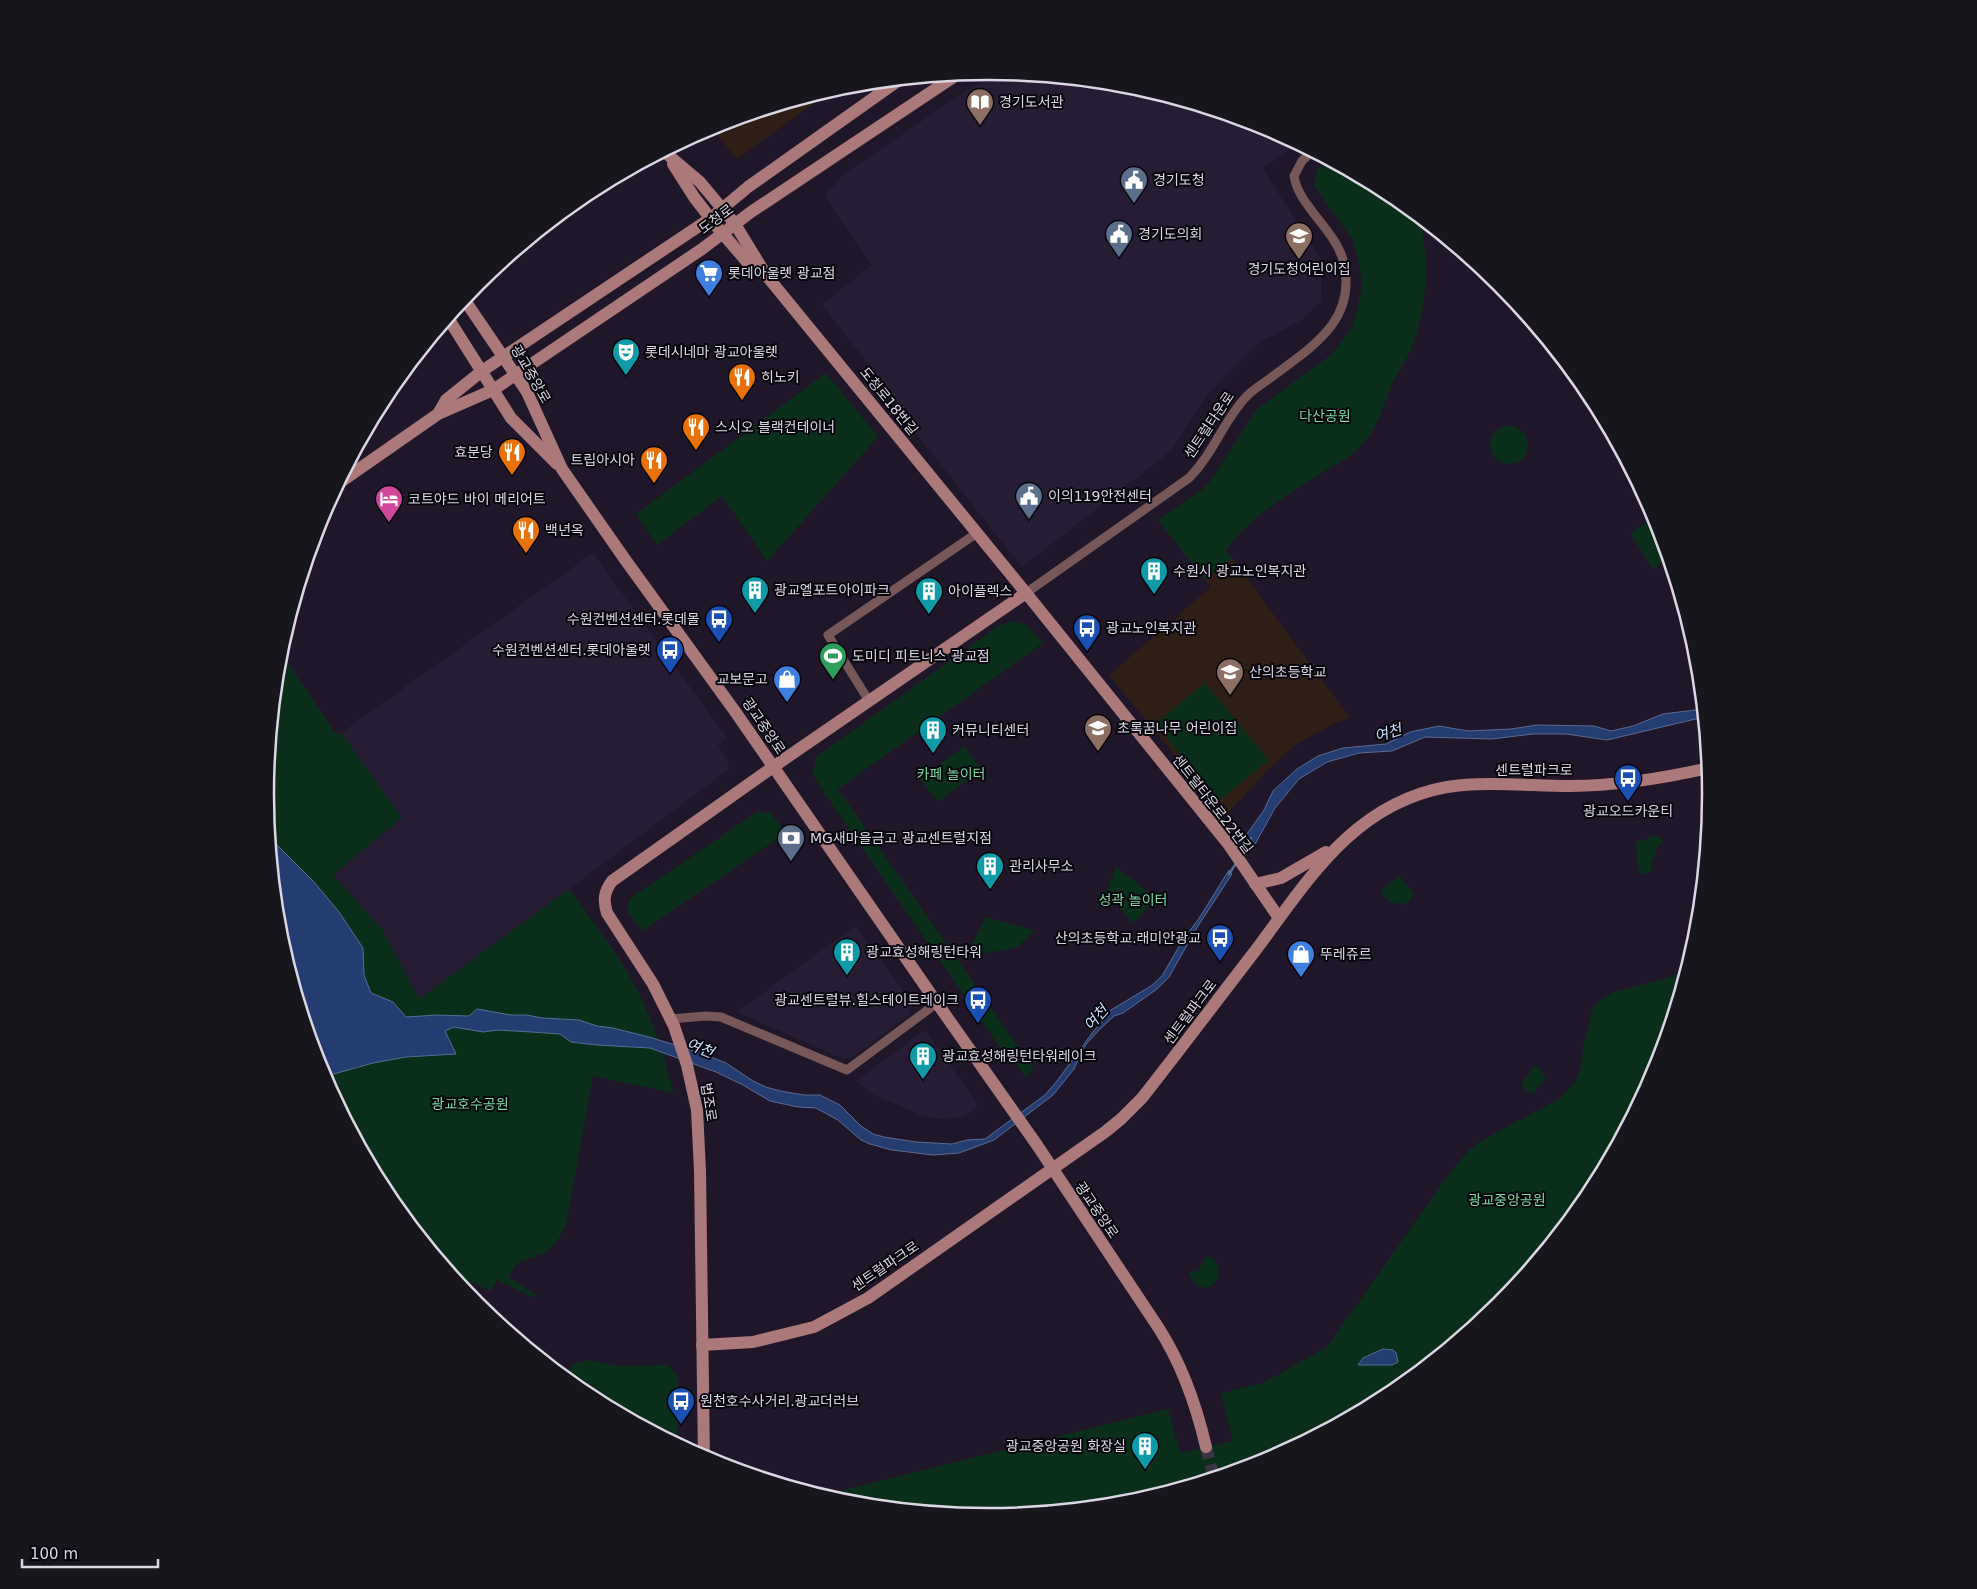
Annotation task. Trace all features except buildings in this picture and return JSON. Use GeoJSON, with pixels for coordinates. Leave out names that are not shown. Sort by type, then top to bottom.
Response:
{"type":"FeatureCollection","features":[{"type":"Feature","properties":{"kind":"street","name":"도청로"},"geometry":{"type":"LineString","coordinates":[[438,414],[493,390],[515,373],[694,254],[735,224],[946,82]]}},
{"type":"Feature","properties":{"kind":"street","name":"도청로"},"geometry":{"type":"LineString","coordinates":[[438,414],[446,400],[482,371],[711,218],[748,187],[889,87]]}},
{"type":"Feature","properties":{"kind":"street","name":"센트럴타운로"},"geometry":{"type":"LineString","coordinates":[[773,767],[1189,478],[1200,467],[1246,397],[1313,346],[1332,328],[1338,318],[1345,298],[1346,280],[1339,248],[1298,190],[1294,176],[1302,160],[1308,155]]}},
{"type":"Feature","properties":{"kind":"street"},"geometry":{"type":"LineString","coordinates":[[668,156],[694,197],[722,233],[748,264],[766,275]]}},
{"type":"Feature","properties":{"kind":"street","name":"도청로18번길"},"geometry":{"type":"LineString","coordinates":[[669,156],[700,182],[723,209],[752,249],[766,275],[1026,593]]}},
{"type":"Feature","properties":{"kind":"street","name":"광교중앙로"},"geometry":{"type":"LineString","coordinates":[[468,305],[527,392],[562,469]]}},
{"type":"Feature","properties":{"kind":"street","name":"광교중앙로"},"geometry":{"type":"LineString","coordinates":[[451,323],[511,418],[562,469],[1037,1145],[1172,1348],[1196,1404],[1206,1447]]}},
{"type":"Feature","properties":{"kind":"street"},"geometry":{"type":"LineString","coordinates":[[349,476],[438,414]]}},
{"type":"Feature","properties":{"kind":"street"},"geometry":{"type":"LineString","coordinates":[[869,701],[828,635],[977,533]]}},
{"type":"Feature","properties":{"kind":"street","name":"센트럴타운로22번길"},"geometry":{"type":"LineString","coordinates":[[1026,593],[1229,845],[1279,918]]}},
{"type":"Feature","properties":{"kind":"street","name":"법조로"},"geometry":{"type":"LineString","coordinates":[[704,1450],[700,1170],[697,1110],[687,1065],[672,1023],[653,984],[608,913],[604,897],[606,889],[612,881],[773,767]]}},
{"type":"Feature","properties":{"kind":"street","name":"센트럴파크로"},"geometry":{"type":"LineString","coordinates":[[702,1345],[754,1342],[814,1327],[868,1298],[1105,1132],[1137,1103],[1317,868],[1336,846],[1378,814],[1409,798],[1433,790],[1469,785],[1573,786],[1666,778],[1702,770]]}},
{"type":"Feature","properties":{"kind":"street"},"geometry":{"type":"LineString","coordinates":[[1254,883],[1281,878],[1336,846]]}},
{"type":"Feature","properties":{"kind":"street"},"geometry":{"type":"LineString","coordinates":[[672,1023],[706,1016],[721,1017],[847,1070],[936,1003]]}},
{"type":"Feature","properties":{"kind":"shaded area"},"geometry":{"type":"Polygon","coordinates":[[[982,80],[1082,86],[1173,104],[1262,134],[1292,148],[1262,168],[1321,259],[1321,301],[1303,319],[1256,345],[1211,390],[1171,451],[1022,567],[888,398],[884,384],[822,305],[871,265],[825,197],[841,176],[982,80]]]}},
{"type":"Feature","properties":{"kind":"shaded area"},"geometry":{"type":"Polygon","coordinates":[[[818,101],[737,159],[716,134],[759,118],[818,101]]]}},
{"type":"Feature","properties":{"kind":"shaded area"},"geometry":{"type":"Polygon","coordinates":[[[593,553],[727,738],[718,745],[729,762],[728,770],[419,999],[382,929],[333,875],[402,818],[341,733],[593,553]]]}},
{"type":"Feature","properties":{"kind":"shaded area","name":"산의초등학교"},"geometry":{"type":"Polygon","coordinates":[[[1232,558],[1350,718],[1335,723],[1295,745],[1271,767],[1225,816],[1109,675],[1211,587],[1205,580],[1232,558]]]}},
{"type":"Feature","properties":{"kind":"shaded area"},"geometry":{"type":"Polygon","coordinates":[[[855,926],[912,1002],[910,1014],[852,1058],[843,1059],[737,1012],[855,926]]]}},
{"type":"Feature","properties":{"kind":"shaded area"},"geometry":{"type":"Polygon","coordinates":[[[925,1030],[977,1103],[975,1110],[963,1116],[941,1119],[921,1115],[872,1094],[856,1081],[925,1030]]]}},
{"type":"Feature","properties":{"kind":"green space","name":"다산공원"},"geometry":{"type":"Polygon","coordinates":[[[1325,165],[1346,176],[1385,200],[1422,227],[1426,268],[1424,301],[1417,333],[1369,437],[1351,455],[1295,490],[1256,518],[1234,539],[1226,550],[1232,558],[1205,580],[1158,520],[1203,489],[1211,480],[1257,409],[1332,354],[1350,331],[1357,312],[1362,285],[1357,253],[1352,239],[1314,185],[1317,170],[1325,165]]]}},
{"type":"Feature","properties":{"kind":"green space"},"geometry":{"type":"Polygon","coordinates":[[[826,373],[878,437],[767,561],[722,496],[657,545],[636,514],[826,373]]]}},
{"type":"Feature","properties":{"kind":"green space"},"geometry":{"type":"Polygon","coordinates":[[[1509,426],[1516,427],[1522,432],[1527,438],[1527,452],[1522,458],[1516,463],[1509,464],[1502,463],[1496,458],[1491,452],[1490,445],[1491,438],[1496,432],[1502,427],[1509,426]]]}},
{"type":"Feature","properties":{"kind":"green space"},"geometry":{"type":"Polygon","coordinates":[[[1648,522],[1664,562],[1653,569],[1630,533],[1648,522]]]}},
{"type":"Feature","properties":{"kind":"green space"},"geometry":{"type":"Polygon","coordinates":[[[1012,621],[1027,625],[1043,643],[838,789],[1034,1069],[1026,1077],[1015,1061],[999,1046],[813,775],[816,757],[998,626],[1012,621]]]}},
{"type":"Feature","properties":{"kind":"green space","name":"광교호수공원"},"geometry":{"type":"Polygon","coordinates":[[[287,662],[336,734],[341,733],[402,818],[333,875],[382,929],[419,999],[569,889],[629,975],[642,1000],[662,1052],[673,1093],[593,1076],[566,1224],[559,1238],[547,1252],[517,1263],[508,1277],[536,1295],[534,1298],[497,1280],[491,1291],[466,1282],[451,1266],[394,1191],[370,1152],[328,1068],[298,979],[280,888],[274,794],[280,701],[287,662]]]}},
{"type":"Feature","properties":{"kind":"green space"},"geometry":{"type":"Polygon","coordinates":[[[1205,683],[1269,760],[1219,801],[1155,724],[1205,683]]]}},
{"type":"Feature","properties":{"kind":"green space","name":"카페 놀이터"},"geometry":{"type":"Polygon","coordinates":[[[964,746],[981,769],[938,802],[920,779],[964,746]]]}},
{"type":"Feature","properties":{"kind":"green space"},"geometry":{"type":"Polygon","coordinates":[[[757,812],[771,813],[786,833],[642,931],[627,911],[629,899],[757,812]]]}},
{"type":"Feature","properties":{"kind":"green space"},"geometry":{"type":"Polygon","coordinates":[[[1654,836],[1660,837],[1663,841],[1656,849],[1655,857],[1651,860],[1651,871],[1641,875],[1637,863],[1636,842],[1654,836]]]}},
{"type":"Feature","properties":{"kind":"green space","name":"성곽 놀이터"},"geometry":{"type":"Polygon","coordinates":[[[1116,867],[1156,898],[1133,923],[1106,893],[1116,867]]]}},
{"type":"Feature","properties":{"kind":"green space"},"geometry":{"type":"Polygon","coordinates":[[[1399,876],[1413,893],[1410,901],[1403,905],[1391,902],[1381,894],[1384,888],[1399,876]]]}},
{"type":"Feature","properties":{"kind":"green space"},"geometry":{"type":"Polygon","coordinates":[[[986,917],[1035,931],[1016,948],[975,955],[968,952],[986,917]]]}},
{"type":"Feature","properties":{"kind":"green space","name":"광교중앙공원"},"geometry":{"type":"Polygon","coordinates":[[[1680,972],[1649,1068],[1607,1152],[1583,1191],[1526,1266],[1494,1300],[1460,1332],[1385,1389],[1305,1435],[1262,1455],[1173,1485],[1128,1495],[1082,1503],[988,1509],[895,1503],[836,1492],[1168,1409],[1180,1453],[1233,1441],[1221,1393],[1263,1383],[1327,1347],[1447,1177],[1468,1151],[1479,1142],[1561,1098],[1575,1082],[1581,1067],[1592,1010],[1602,998],[1615,992],[1680,972]]]}},
{"type":"Feature","properties":{"kind":"green space"},"geometry":{"type":"Polygon","coordinates":[[[1536,1064],[1546,1078],[1533,1093],[1528,1092],[1521,1085],[1536,1064]]]}},
{"type":"Feature","properties":{"kind":"green space"},"geometry":{"type":"Polygon","coordinates":[[[1210,1257],[1218,1263],[1216,1282],[1206,1288],[1196,1285],[1188,1273],[1199,1270],[1205,1258],[1210,1257]]]}},
{"type":"Feature","properties":{"kind":"green space"},"geometry":{"type":"Polygon","coordinates":[[[590,1360],[617,1366],[668,1365],[678,1377],[678,1438],[631,1413],[592,1389],[568,1372],[575,1363],[590,1360]]]}},
{"type":"Feature","properties":{"kind":"water"},"geometry":{"type":"Polygon","coordinates":[[[1698,710],[1698,718],[1607,740],[1566,734],[1533,734],[1492,739],[1425,737],[1392,751],[1359,753],[1327,762],[1299,779],[1275,808],[1254,846],[1245,837],[1264,810],[1273,791],[1297,769],[1318,756],[1343,748],[1386,744],[1410,732],[1439,726],[1468,731],[1511,729],[1537,725],[1594,726],[1611,731],[1633,726],[1663,714],[1698,710]]]}},
{"type":"Feature","properties":{"kind":"water"},"geometry":{"type":"Polygon","coordinates":[[[276,844],[314,882],[339,912],[363,948],[364,975],[371,993],[393,1002],[406,1017],[437,1015],[469,1016],[477,1009],[511,1015],[579,1020],[597,1026],[649,1037],[698,1052],[726,1063],[753,1081],[766,1087],[804,1095],[820,1095],[840,1105],[861,1126],[873,1134],[916,1142],[952,1144],[967,1140],[985,1139],[1045,1095],[1111,1010],[1151,986],[1162,976],[1184,938],[1198,920],[1229,870],[1232,874],[1196,929],[1169,977],[1157,989],[1123,1013],[1114,1016],[1100,1029],[1087,1043],[1074,1069],[1053,1095],[994,1140],[959,1153],[933,1155],[892,1150],[870,1144],[861,1140],[838,1120],[816,1108],[798,1107],[770,1101],[716,1072],[650,1048],[571,1042],[560,1034],[498,1030],[483,1032],[454,1027],[445,1031],[456,1054],[406,1057],[373,1063],[331,1075],[328,1068],[298,979],[280,888],[276,844]]]}},
{"type":"Feature","properties":{"kind":"water"},"geometry":{"type":"Polygon","coordinates":[[[1383,1349],[1393,1350],[1396,1353],[1398,1362],[1392,1365],[1358,1365],[1363,1358],[1383,1349]]]}},
{"type":"Feature","properties":{"kind":"waterway","name":"여천"},"geometry":{"type":"LineString","coordinates":[[1241,855],[1251,838]]}},
{"type":"Feature","properties":{"kind":"waterway","name":"여천"},"geometry":{"type":"LineString","coordinates":[[1229,874],[1237,862]]}},
{"type":"Feature","properties":{"kind":"tunnel"},"geometry":{"type":"LineString","coordinates":[[1206,1447],[1213,1473]]}},
{"type":"Feature","properties":{"kind":"place","name":"경기도서관"},"geometry":{"type":"Point","coordinates":[980,126]}},
{"type":"Feature","properties":{"kind":"place","name":"경기도청"},"geometry":{"type":"Point","coordinates":[1134,204]}},
{"type":"Feature","properties":{"kind":"place","name":"경기도의회"},"geometry":{"type":"Point","coordinates":[1119,258]}},
{"type":"Feature","properties":{"kind":"place","name":"경기도청어린이집"},"geometry":{"type":"Point","coordinates":[1299,260]}},
{"type":"Feature","properties":{"kind":"place","name":"롯데아울렛 광교점"},"geometry":{"type":"Point","coordinates":[709,297]}},
{"type":"Feature","properties":{"kind":"place","name":"롯데시네마 광교아울렛"},"geometry":{"type":"Point","coordinates":[626,376]}},
{"type":"Feature","properties":{"kind":"place","name":"히노키"},"geometry":{"type":"Point","coordinates":[742,401]}},
{"type":"Feature","properties":{"kind":"place","name":"스시오 블랙컨테이너"},"geometry":{"type":"Point","coordinates":[696,451]}},
{"type":"Feature","properties":{"kind":"place","name":"효분당"},"geometry":{"type":"Point","coordinates":[512,476]}},
{"type":"Feature","properties":{"kind":"place","name":"트립아시아"},"geometry":{"type":"Point","coordinates":[654,484]}},
{"type":"Feature","properties":{"kind":"place","name":"이의119안전센터"},"geometry":{"type":"Point","coordinates":[1029,520]}},
{"type":"Feature","properties":{"kind":"place","name":"코트야드 바이 메리어트"},"geometry":{"type":"Point","coordinates":[389,523]}},
{"type":"Feature","properties":{"kind":"place","name":"백년옥"},"geometry":{"type":"Point","coordinates":[526,554]}},
{"type":"Feature","properties":{"kind":"place","name":"수원시 광교노인복지관"},"geometry":{"type":"Point","coordinates":[1154,595]}},
{"type":"Feature","properties":{"kind":"place","name":"광교엘포트아이파크"},"geometry":{"type":"Point","coordinates":[755,614]}},
{"type":"Feature","properties":{"kind":"place","name":"아이플렉스"},"geometry":{"type":"Point","coordinates":[929,615]}},
{"type":"Feature","properties":{"kind":"place","name":"수원컨벤션센터.롯데몰"},"geometry":{"type":"Point","coordinates":[719,643]}},
{"type":"Feature","properties":{"kind":"place","name":"광교노인복지관"},"geometry":{"type":"Point","coordinates":[1087,652]}},
{"type":"Feature","properties":{"kind":"place","name":"수원컨벤션센터.롯데아울렛"},"geometry":{"type":"Point","coordinates":[670,674]}},
{"type":"Feature","properties":{"kind":"place","name":"도미디 피트니스 광교점"},"geometry":{"type":"Point","coordinates":[833,680]}},
{"type":"Feature","properties":{"kind":"place","name":"산의초등학교"},"geometry":{"type":"Point","coordinates":[1230,696]}},
{"type":"Feature","properties":{"kind":"place","name":"교보문고"},"geometry":{"type":"Point","coordinates":[787,703]}},
{"type":"Feature","properties":{"kind":"place","name":"초록꿈나무 어린이집"},"geometry":{"type":"Point","coordinates":[1098,752]}},
{"type":"Feature","properties":{"kind":"place","name":"커뮤니티센터"},"geometry":{"type":"Point","coordinates":[933,754]}},
{"type":"Feature","properties":{"kind":"place","name":"광교오드카운티"},"geometry":{"type":"Point","coordinates":[1628,802]}},
{"type":"Feature","properties":{"kind":"place","name":"MG새마을금고 광교센트럴지점"},"geometry":{"type":"Point","coordinates":[791,862]}},
{"type":"Feature","properties":{"kind":"place","name":"관리사무소"},"geometry":{"type":"Point","coordinates":[990,890]}},
{"type":"Feature","properties":{"kind":"place","name":"산의초등학교.래미안광교"},"geometry":{"type":"Point","coordinates":[1220,962]}},
{"type":"Feature","properties":{"kind":"place","name":"광교효성해링턴타워"},"geometry":{"type":"Point","coordinates":[847,976]}},
{"type":"Feature","properties":{"kind":"place","name":"뚜레쥬르"},"geometry":{"type":"Point","coordinates":[1301,978]}},
{"type":"Feature","properties":{"kind":"place","name":"광교센트럴뷰.힐스테이트레이크"},"geometry":{"type":"Point","coordinates":[978,1024]}},
{"type":"Feature","properties":{"kind":"place","name":"광교효성해링턴타워레이크"},"geometry":{"type":"Point","coordinates":[923,1080]}},
{"type":"Feature","properties":{"kind":"place","name":"원천호수사거리.광교더러브"},"geometry":{"type":"Point","coordinates":[681,1425]}},
{"type":"Feature","properties":{"kind":"place","name":"광교중앙공원 화장실"},"geometry":{"type":"Point","coordinates":[1145,1470]}}]}
